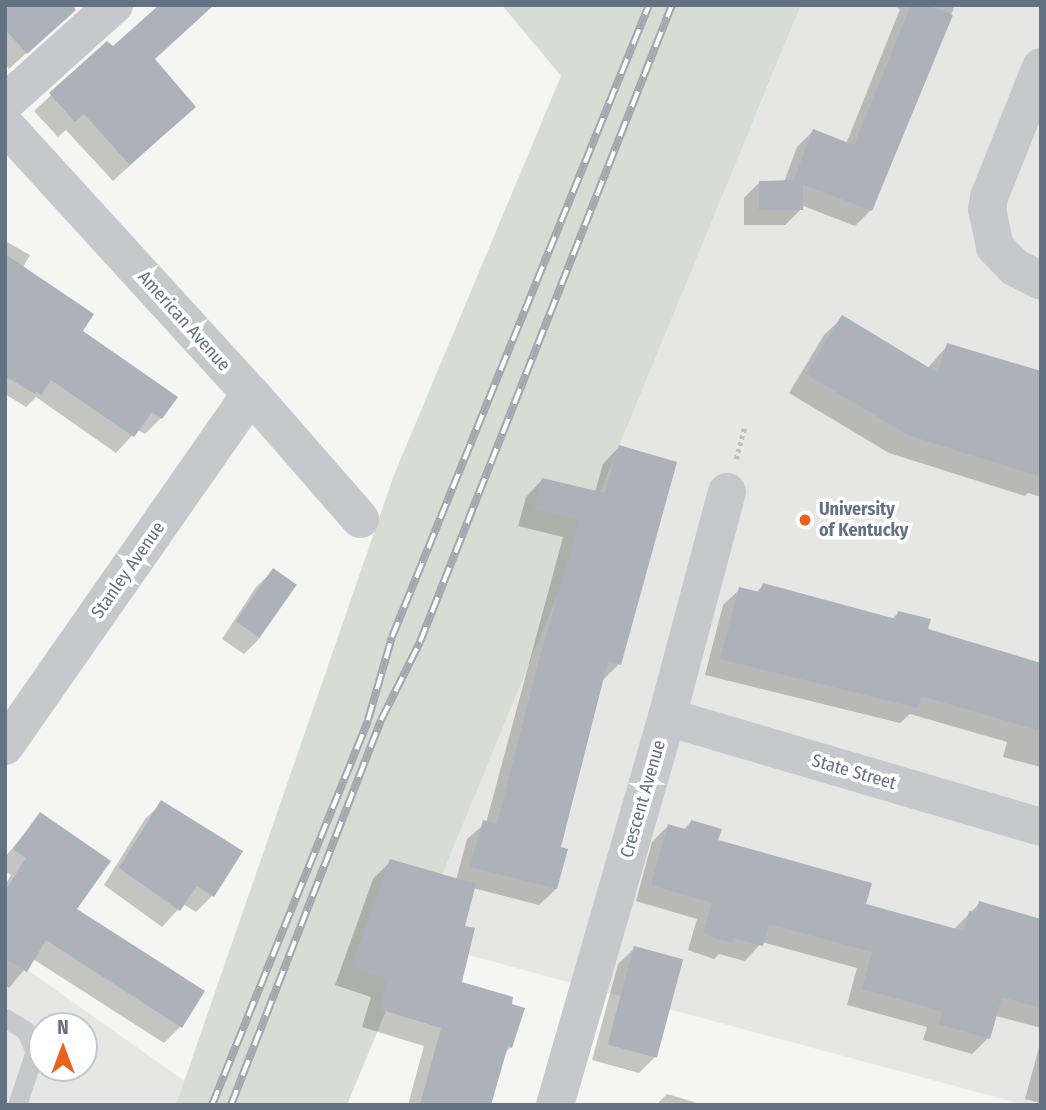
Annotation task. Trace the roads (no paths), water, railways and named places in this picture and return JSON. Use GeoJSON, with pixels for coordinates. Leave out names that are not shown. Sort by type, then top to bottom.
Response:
{"type":"FeatureCollection","features":[{"type":"Feature","properties":{"kind":"street"},"geometry":{"type":"LineString","coordinates":[[5,103],[114,5]]}},
{"type":"Feature","properties":{"kind":"street"},"geometry":{"type":"LineString","coordinates":[[1041,67],[989,197],[987,209],[995,247],[1014,267],[1041,281]]}},
{"type":"Feature","properties":{"kind":"street","name":"American Avenue"},"geometry":{"type":"LineString","coordinates":[[5,125],[251,394],[360,519]]}},
{"type":"Feature","properties":{"kind":"street","name":"Stanley Avenue"},"geometry":{"type":"LineString","coordinates":[[5,746],[251,394]]}},
{"type":"Feature","properties":{"kind":"street","name":"Crescent Avenue"},"geometry":{"type":"LineString","coordinates":[[555,1105],[667,717],[727,492]]}},
{"type":"Feature","properties":{"kind":"street","name":"State Street"},"geometry":{"type":"LineString","coordinates":[[667,717],[1041,827]]}},
{"type":"Feature","properties":{"kind":"lane"},"geometry":{"type":"LineString","coordinates":[[5,1018],[25,1030],[35,1051],[17,1105]]}},
{"type":"Feature","properties":{"kind":"railway"},"geometry":{"type":"LineString","coordinates":[[212,1105],[368,720],[392,637],[649,5]]}},
{"type":"Feature","properties":{"kind":"railway"},"geometry":{"type":"LineString","coordinates":[[231,1105],[381,720],[420,642],[672,5]]}},
{"type":"Feature","properties":{"kind":"place","name":"University of Kentucky"},"geometry":{"type":"Point","coordinates":[805,520]}}]}
